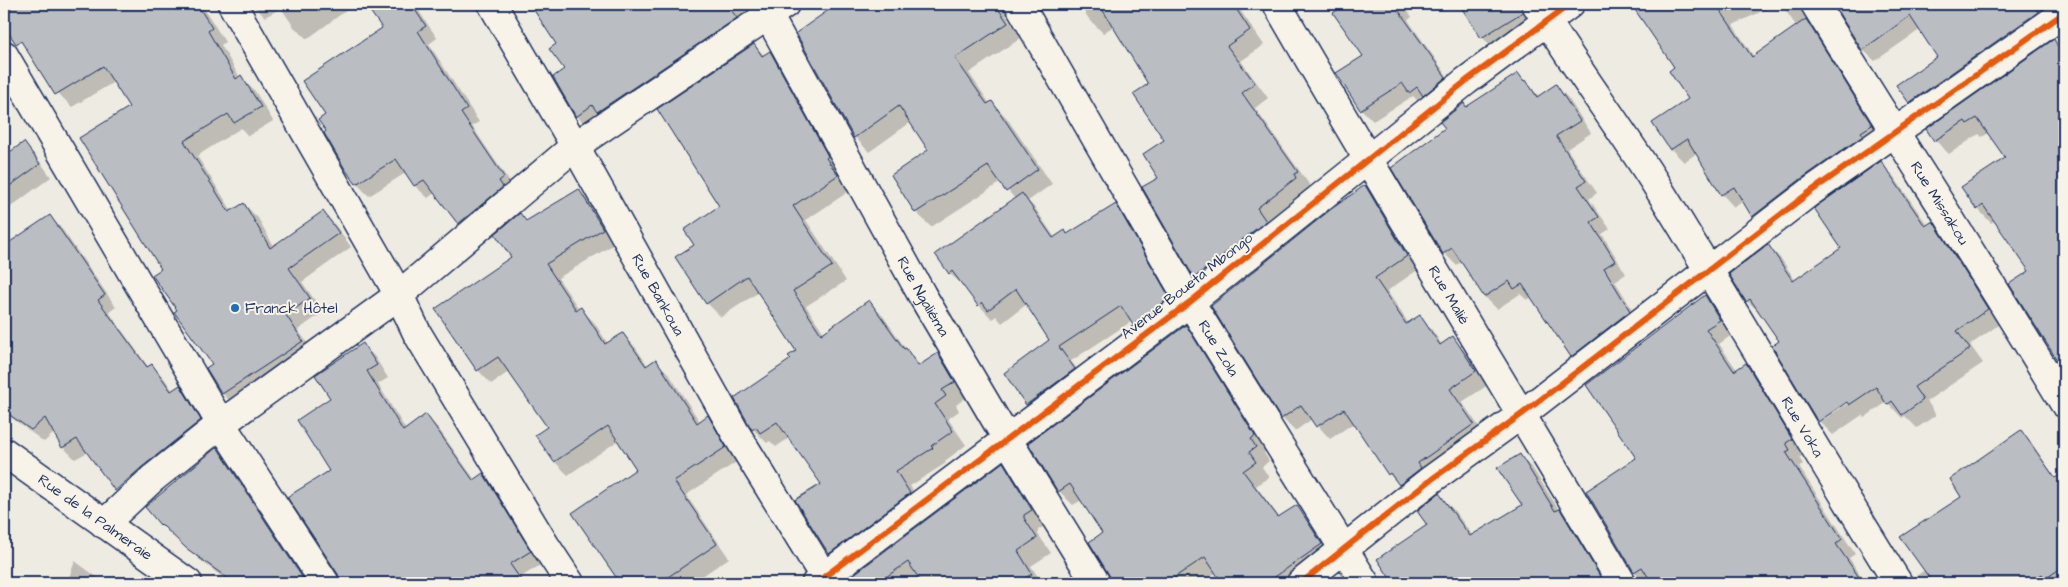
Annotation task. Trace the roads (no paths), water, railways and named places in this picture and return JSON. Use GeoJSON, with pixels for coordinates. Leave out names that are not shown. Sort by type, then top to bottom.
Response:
{"type":"FeatureCollection","features":[{"type":"Feature","properties":{"kind":"street"},"geometry":{"type":"LineString","coordinates":[[232,4],[400,295],[417,333],[570,583]]}},
{"type":"Feature","properties":{"kind":"street","name":"Rue Bankoua"},"geometry":{"type":"LineString","coordinates":[[492,4],[575,146],[734,432],[823,581]]}},
{"type":"Feature","properties":{"kind":"street","name":"Rue Zola"},"geometry":{"type":"LineString","coordinates":[[1019,4],[1190,302],[1365,583]]}},
{"type":"Feature","properties":{"kind":"street","name":"Rue Malié"},"geometry":{"type":"LineString","coordinates":[[1277,4],[1367,160],[1522,414],[1622,583]]}},
{"type":"Feature","properties":{"kind":"street","name":"Avenue Boueta Mbongo"},"geometry":{"type":"LineString","coordinates":[[823,581],[1007,439],[1190,302],[1466,81],[1541,12],[1570,4]]}},
{"type":"Feature","properties":{"kind":"street","name":"Rue Missakou"},"geometry":{"type":"LineString","coordinates":[[1815,4],[1894,133],[2026,338],[2064,403]]}},
{"type":"Feature","properties":{"kind":"street"},"geometry":{"type":"LineString","coordinates":[[104,524],[152,479],[221,424],[400,295],[575,146],[772,8]]}},
{"type":"Feature","properties":{"kind":"street","name":"Rue Ngaliéma"},"geometry":{"type":"LineString","coordinates":[[772,8],[922,295],[1007,439],[1096,583]]}},
{"type":"Feature","properties":{"kind":"street","name":"Rue Voka"},"geometry":{"type":"LineString","coordinates":[[1541,12],[1631,144],[1710,270],[1836,484],[1898,583]]}},
{"type":"Feature","properties":{"kind":"street"},"geometry":{"type":"LineString","coordinates":[[1301,583],[1432,479],[1522,414],[1810,192],[2064,13]]}},
{"type":"Feature","properties":{"kind":"street"},"geometry":{"type":"LineString","coordinates":[[4,55],[221,424],[325,583]]}},
{"type":"Feature","properties":{"kind":"street","name":"Rue de la Palmeraie"},"geometry":{"type":"LineString","coordinates":[[4,452],[188,583]]}},
{"type":"Feature","properties":{"kind":"place","name":"Franck Hôtel"},"geometry":{"type":"Point","coordinates":[235,308]}}]}
